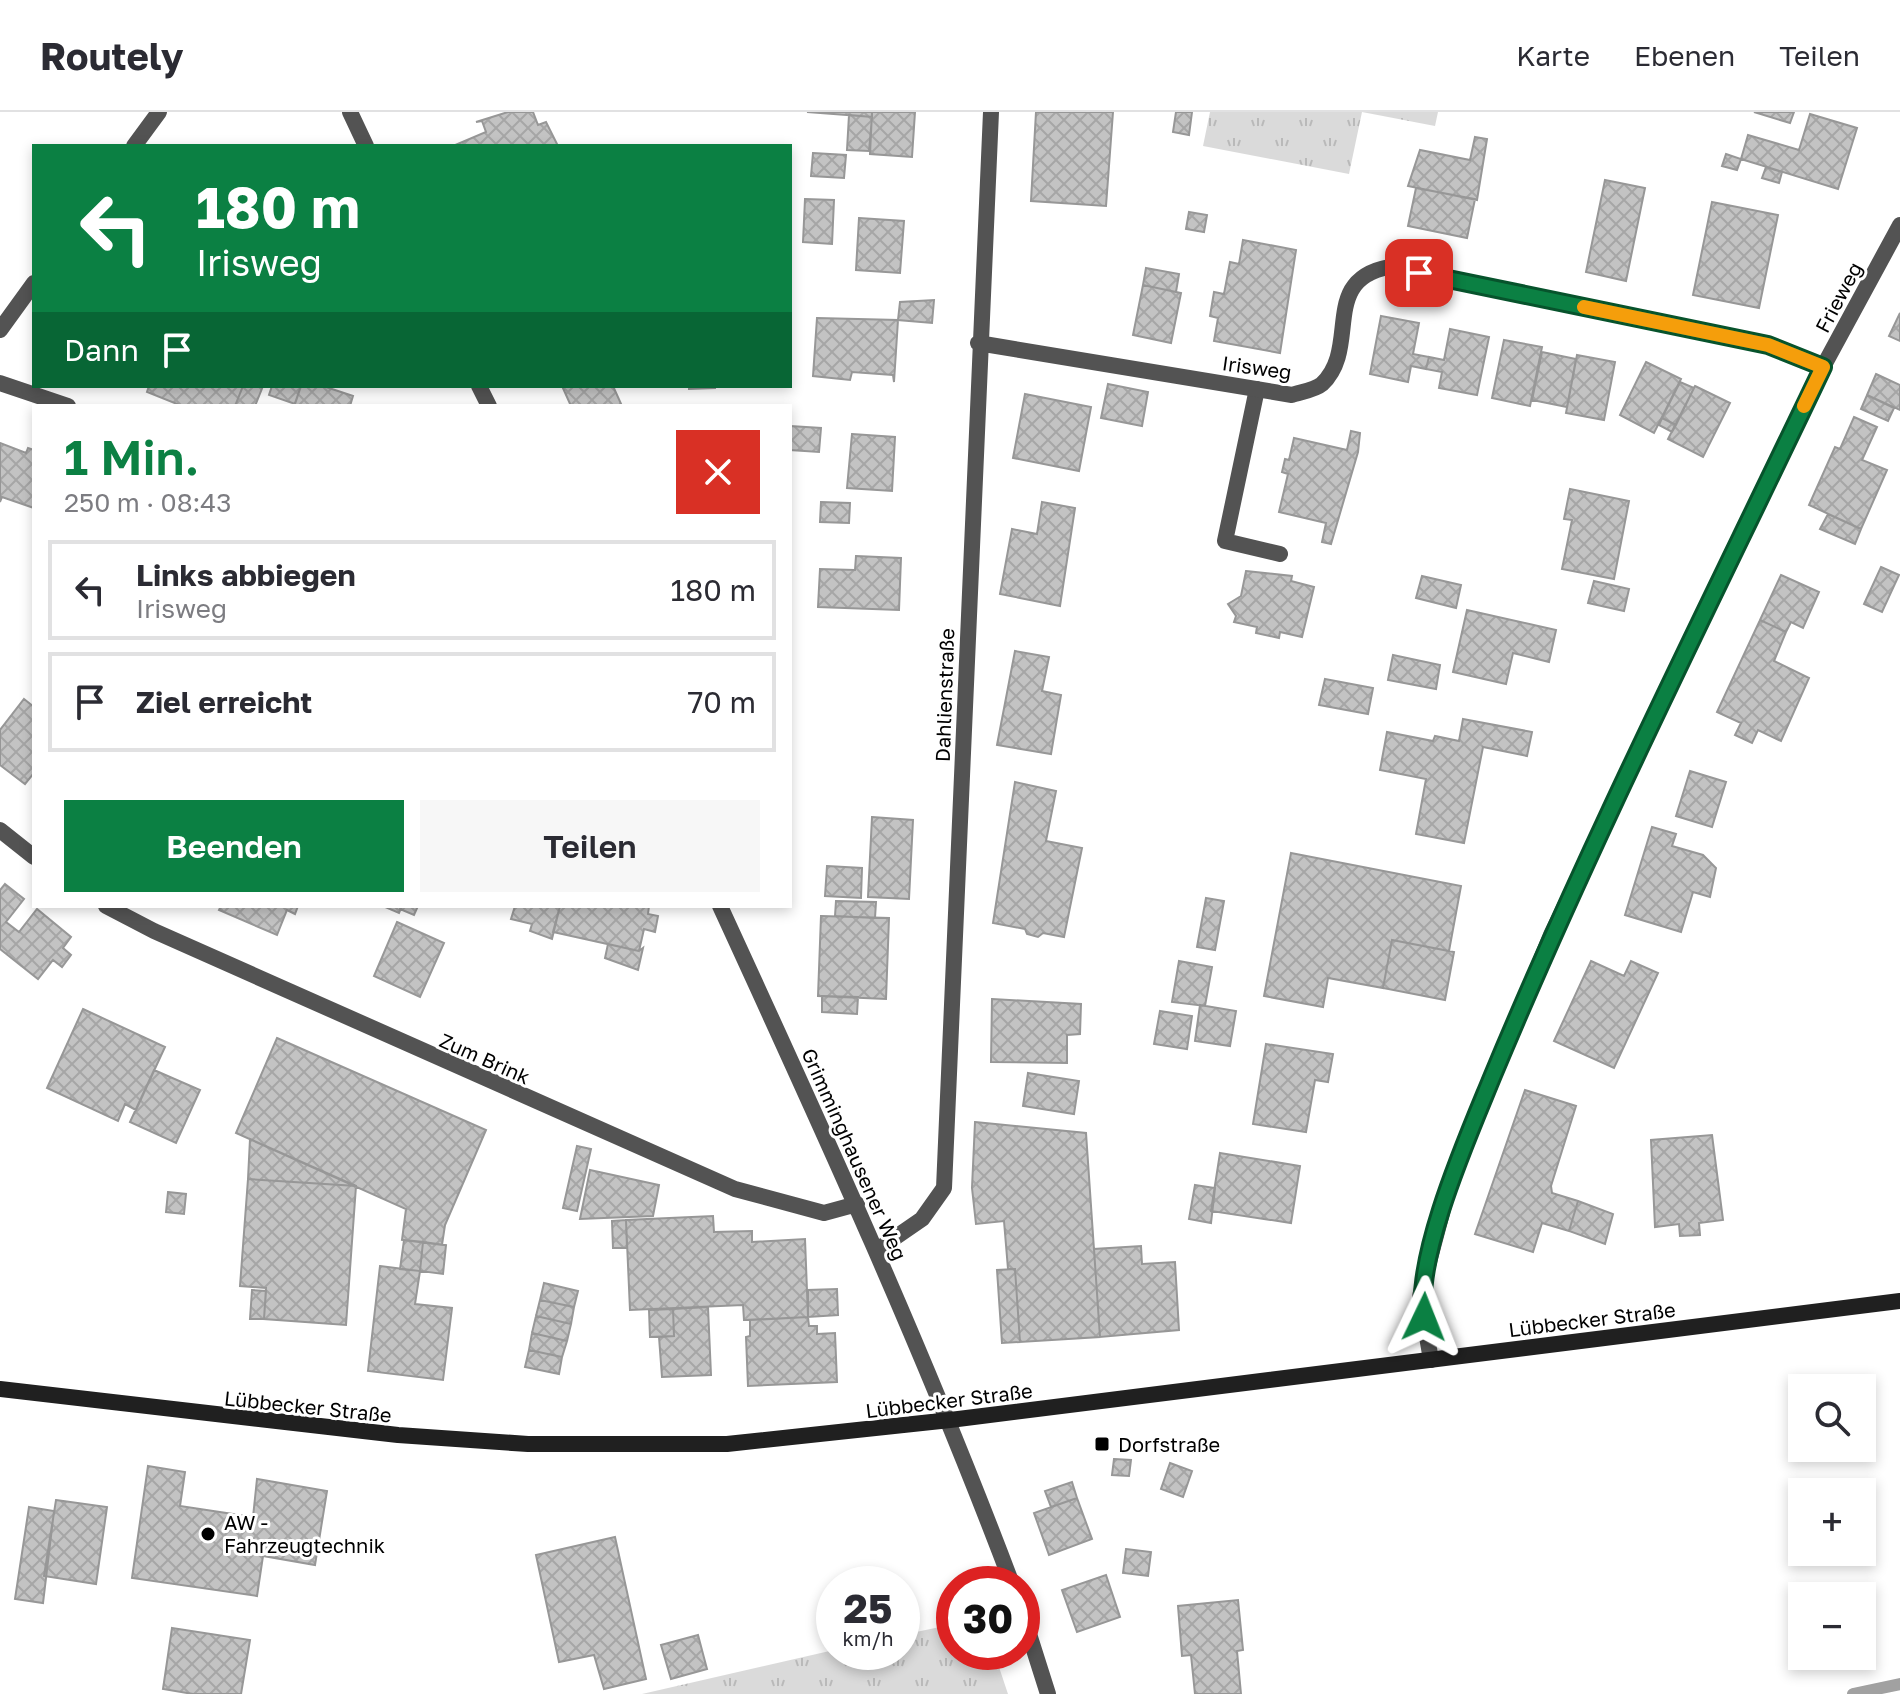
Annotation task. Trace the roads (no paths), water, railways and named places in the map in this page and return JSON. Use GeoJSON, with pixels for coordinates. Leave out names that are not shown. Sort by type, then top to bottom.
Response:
{"type":"FeatureCollection","features":[{"type":"Feature","properties":{"kind":"main road","name":"Lübbecker Straße"},"geometry":{"type":"LineString","coordinates":[[0,1389],[202,1415],[528,1444],[727,1444],[950,1420],[1900,1301]]}},
{"type":"Feature","properties":{"kind":"street"},"geometry":{"type":"LineString","coordinates":[[135,144],[159,112]]}},
{"type":"Feature","properties":{"kind":"street"},"geometry":{"type":"LineString","coordinates":[[350,112],[365,144]]}},
{"type":"Feature","properties":{"kind":"street","name":"Dahlienstraße"},"geometry":{"type":"LineString","coordinates":[[877,1250],[922,1219],[944,1188],[978,343],[991,112]]}},
{"type":"Feature","properties":{"kind":"street","name":"Frieweg"},"geometry":{"type":"LineString","coordinates":[[1431,1360],[1420,1296],[1451,1179],[1551,935],[1823,367],[1900,225]]}},
{"type":"Feature","properties":{"kind":"street","name":"Irisweg"},"geometry":{"type":"LineString","coordinates":[[978,343],[1292,395],[1320,386],[1334,369],[1350,288],[1369,271],[1389,267],[1768,345],[1823,367]]}},
{"type":"Feature","properties":{"kind":"street"},"geometry":{"type":"LineString","coordinates":[[0,330],[32,286]]}},
{"type":"Feature","properties":{"kind":"street"},"geometry":{"type":"LineString","coordinates":[[0,383],[62,404]]}},
{"type":"Feature","properties":{"kind":"street"},"geometry":{"type":"LineString","coordinates":[[1257,389],[1225,541],[1280,554]]}},
{"type":"Feature","properties":{"kind":"street"},"geometry":{"type":"LineString","coordinates":[[0,830],[32,855]]}},
{"type":"Feature","properties":{"kind":"street","name":"Zum Brink"},"geometry":{"type":"LineString","coordinates":[[110,908],[256,977],[735,1189],[824,1213],[857,1204]]}},
{"type":"Feature","properties":{"kind":"street","name":"Grimminghausener Weg"},"geometry":{"type":"LineString","coordinates":[[721,908],[857,1204],[950,1420]]}},
{"type":"Feature","properties":{"kind":"street"},"geometry":{"type":"LineString","coordinates":[[950,1420],[1005,1566]]}},
{"type":"Feature","properties":{"kind":"street"},"geometry":{"type":"LineString","coordinates":[[1040,1669],[1048,1694]]}},
{"type":"Feature","properties":{"kind":"waterway"},"geometry":{"type":"LineString","coordinates":[[1853,1694],[1900,1684]]}},
{"type":"Feature","properties":{"kind":"place","name":"Dorfstraße"},"geometry":{"type":"Point","coordinates":[1102,1444]}},
{"type":"Feature","properties":{"kind":"place","name":"AW - Fahrzeugtechnik"},"geometry":{"type":"Point","coordinates":[208,1534]}}]}
